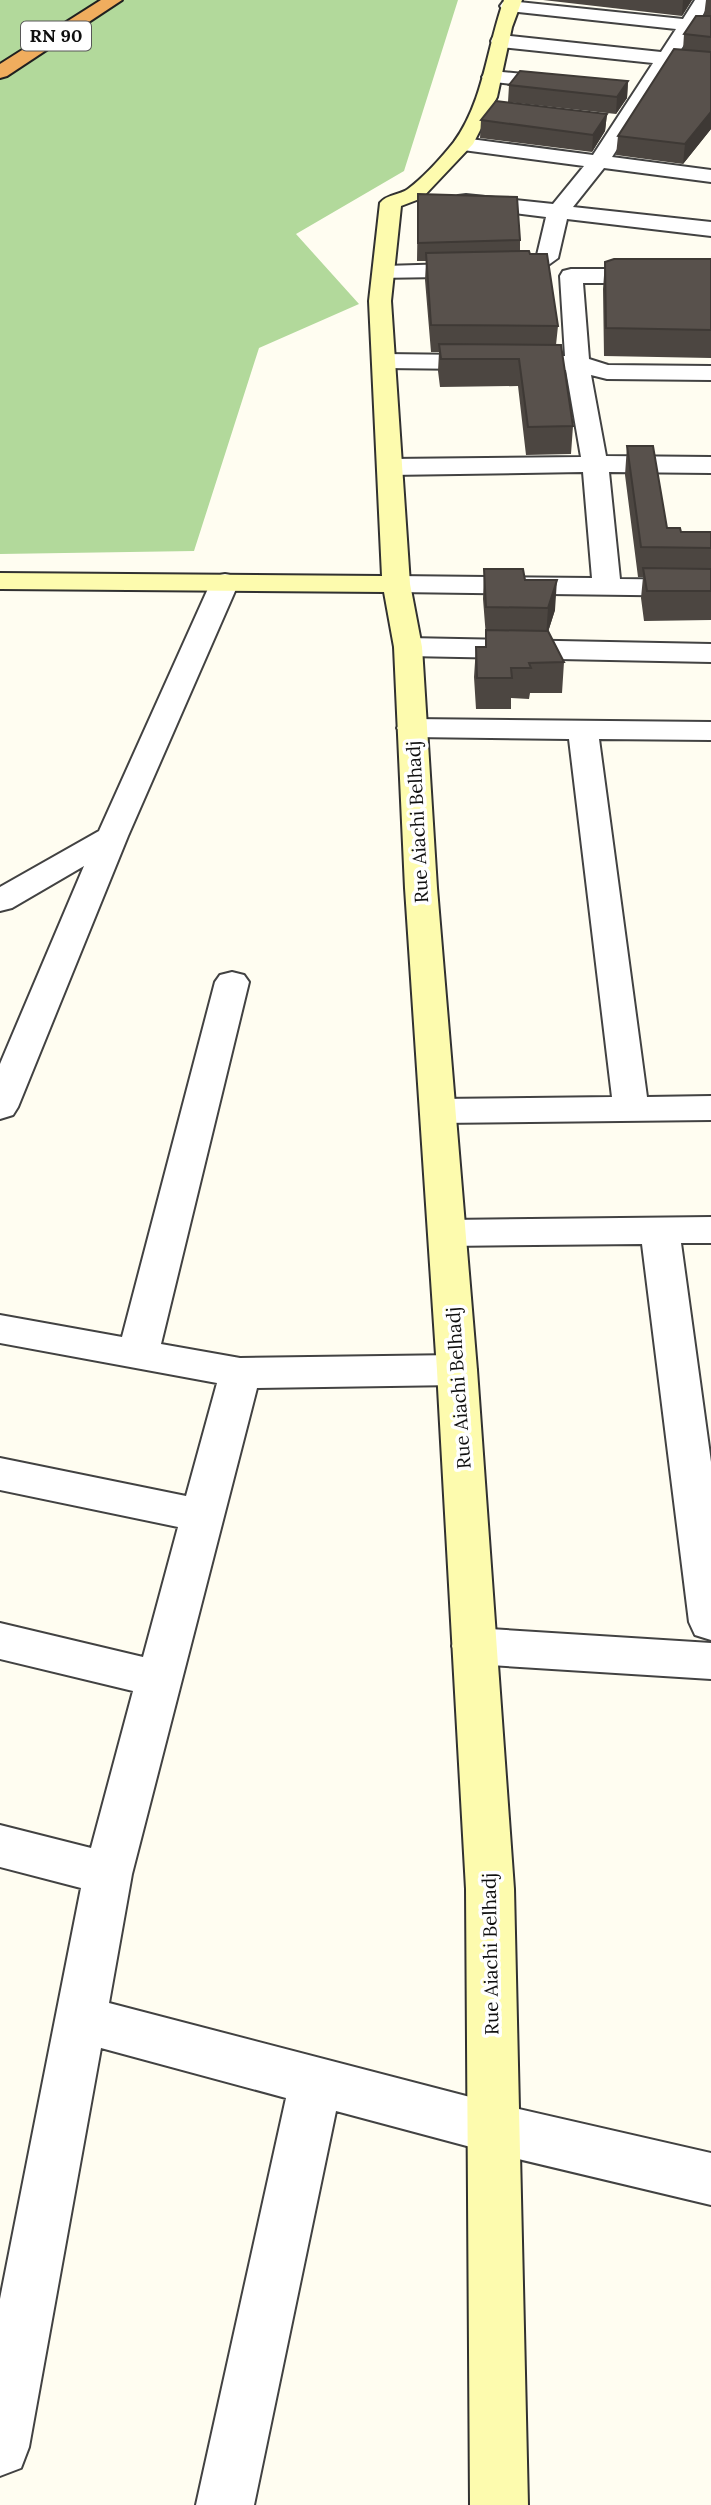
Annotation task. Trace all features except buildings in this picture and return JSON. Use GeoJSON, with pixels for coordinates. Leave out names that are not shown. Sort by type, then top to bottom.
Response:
{"type":"FeatureCollection","features":[{"type":"Feature","properties":{"kind":"highway","name":"RN 90"},"geometry":{"type":"LineString","coordinates":[[23,36],[79,0]]}},
{"type":"Feature","properties":{"kind":"highway","name":"RN 90"},"geometry":{"type":"LineString","coordinates":[[0,72],[113,0]]}},
{"type":"Feature","properties":{"kind":"street"},"geometry":{"type":"LineString","coordinates":[[500,57],[599,15],[611,0]]}},
{"type":"Feature","properties":{"kind":"street"},"geometry":{"type":"LineString","coordinates":[[384,273],[516,269],[532,266],[547,258],[558,212],[598,162],[704,0]]}},
{"type":"Feature","properties":{"kind":"street"},"geometry":{"type":"LineString","coordinates":[[599,15],[711,27]]}},
{"type":"Feature","properties":{"kind":"street"},"geometry":{"type":"LineString","coordinates":[[500,57],[666,58],[711,63]]}},
{"type":"Feature","properties":{"kind":"street"},"geometry":{"type":"LineString","coordinates":[[500,57],[589,86]]}},
{"type":"Feature","properties":{"kind":"street","name":"Rue Aiachi Belhadj"},"geometry":{"type":"LineString","coordinates":[[499,2505],[490,1889],[408,653],[396,584],[380,301],[391,203],[415,194],[463,144],[500,57]]}},
{"type":"Feature","properties":{"kind":"street"},"geometry":{"type":"LineString","coordinates":[[616,89],[644,91]]}},
{"type":"Feature","properties":{"kind":"street"},"geometry":{"type":"LineString","coordinates":[[597,121],[623,124]]}},
{"type":"Feature","properties":{"kind":"street"},"geometry":{"type":"LineString","coordinates":[[463,144],[711,176]]}},
{"type":"Feature","properties":{"kind":"street"},"geometry":{"type":"LineString","coordinates":[[415,194],[711,229]]}},
{"type":"Feature","properties":{"kind":"street"},"geometry":{"type":"LineString","coordinates":[[607,586],[595,464],[577,363],[571,276],[711,276]]}},
{"type":"Feature","properties":{"kind":"street"},"geometry":{"type":"LineString","coordinates":[[384,362],[577,363],[607,372],[711,373]]}},
{"type":"Feature","properties":{"kind":"street"},"geometry":{"type":"LineString","coordinates":[[390,467],[711,465]]}},
{"type":"Feature","properties":{"kind":"street"},"geometry":{"type":"LineString","coordinates":[[0,581],[711,588]]}},
{"type":"Feature","properties":{"kind":"street"},"geometry":{"type":"LineString","coordinates":[[0,1107],[112,836],[225,582]]}},
{"type":"Feature","properties":{"kind":"street"},"geometry":{"type":"LineString","coordinates":[[408,653],[711,653]]}},
{"type":"Feature","properties":{"kind":"street"},"geometry":{"type":"LineString","coordinates":[[408,653],[711,666]]}},
{"type":"Feature","properties":{"kind":"street"},"geometry":{"type":"LineString","coordinates":[[412,728],[711,731]]}},
{"type":"Feature","properties":{"kind":"street"},"geometry":{"type":"LineString","coordinates":[[583,730],[631,1109]]}},
{"type":"Feature","properties":{"kind":"street"},"geometry":{"type":"LineString","coordinates":[[0,901],[112,836]]}},
{"type":"Feature","properties":{"kind":"street"},"geometry":{"type":"LineString","coordinates":[[138,1354],[232,982]]}},
{"type":"Feature","properties":{"kind":"street"},"geometry":{"type":"LineString","coordinates":[[438,1111],[711,1108]]}},
{"type":"Feature","properties":{"kind":"street"},"geometry":{"type":"LineString","coordinates":[[447,1233],[711,1230]]}},
{"type":"Feature","properties":{"kind":"street"},"geometry":{"type":"LineString","coordinates":[[660,1232],[711,1622]]}},
{"type":"Feature","properties":{"kind":"street"},"geometry":{"type":"LineString","coordinates":[[0,1329],[240,1373],[457,1370]]}},
{"type":"Feature","properties":{"kind":"street"},"geometry":{"type":"LineString","coordinates":[[0,2447],[108,1874],[240,1373]]}},
{"type":"Feature","properties":{"kind":"street"},"geometry":{"type":"LineString","coordinates":[[0,1474],[202,1516]]}},
{"type":"Feature","properties":{"kind":"street"},"geometry":{"type":"LineString","coordinates":[[0,1641],[159,1679]]}},
{"type":"Feature","properties":{"kind":"street"},"geometry":{"type":"LineString","coordinates":[[474,1646],[711,1661]]}},
{"type":"Feature","properties":{"kind":"street"},"geometry":{"type":"LineString","coordinates":[[0,1846],[108,1874]]}},
{"type":"Feature","properties":{"kind":"street"},"geometry":{"type":"LineString","coordinates":[[80,2019],[493,2128],[711,2179]]}},
{"type":"Feature","properties":{"kind":"street"},"geometry":{"type":"LineString","coordinates":[[225,2505],[316,2080]]}},
{"type":"Feature","properties":{"kind":"green space"},"geometry":{"type":"Polygon","coordinates":[[[0,0],[458,0],[404,171],[296,234],[359,304],[259,348],[194,551],[0,554],[0,0]]]}}]}
